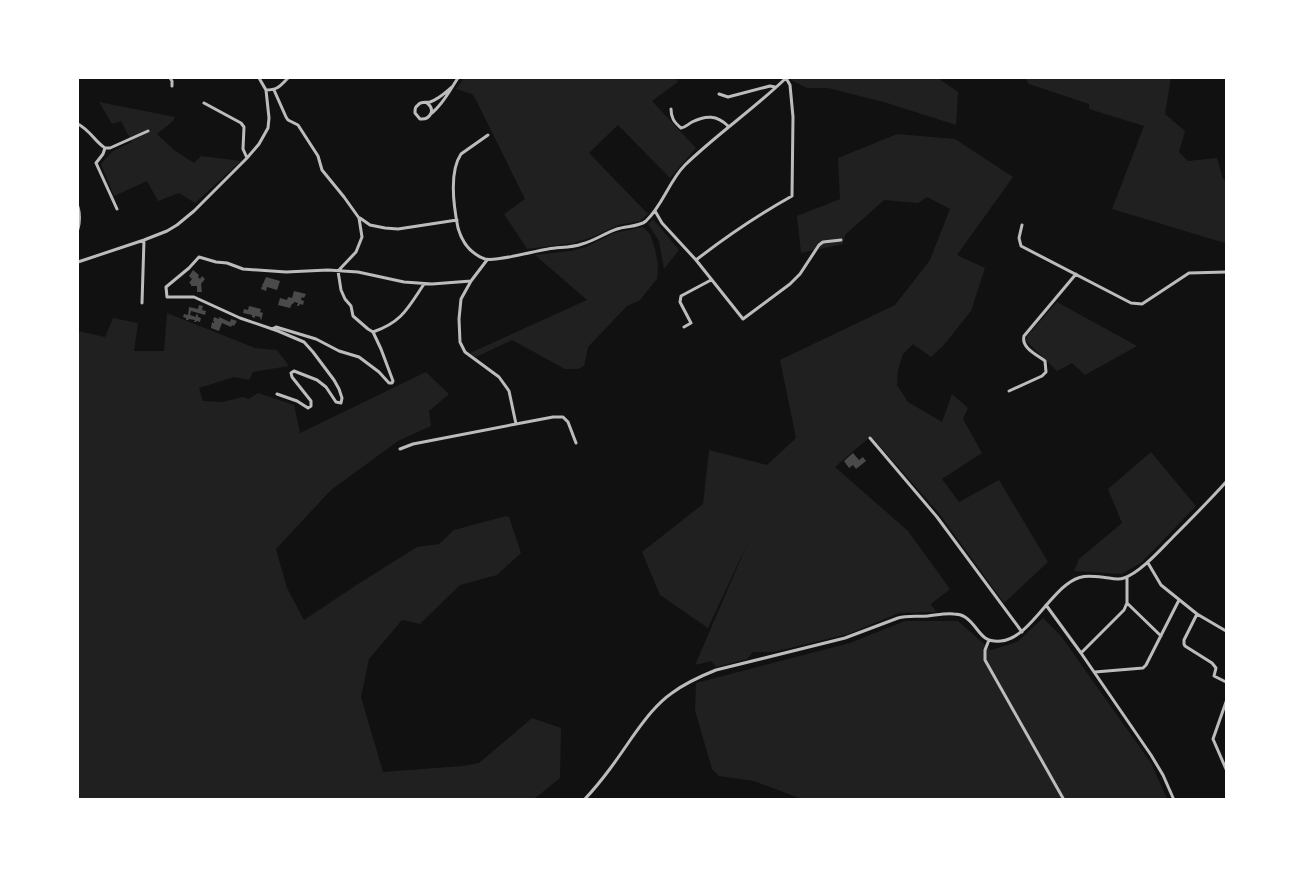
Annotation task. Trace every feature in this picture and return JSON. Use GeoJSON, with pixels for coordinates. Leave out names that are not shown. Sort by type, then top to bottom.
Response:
{"type":"FeatureCollection","features":[{"type":"Feature","properties":{"kind":"street"},"geometry":{"type":"LineString","coordinates":[[170,78],[172,86]]}},
{"type":"Feature","properties":{"kind":"street"},"geometry":{"type":"LineString","coordinates":[[78,262],[167,232],[194,211],[247,158],[259,144],[268,128],[269,118],[266,90],[259,78]]}},
{"type":"Feature","properties":{"kind":"street"},"geometry":{"type":"LineString","coordinates":[[266,90],[274,90],[288,78]]}},
{"type":"Feature","properties":{"kind":"street"},"geometry":{"type":"LineString","coordinates":[[452,87],[442,97],[427,103],[422,102],[418,105],[415,108],[417,116],[425,119],[429,117],[445,100],[458,78]]}},
{"type":"Feature","properties":{"kind":"street"},"geometry":{"type":"LineString","coordinates":[[488,134],[458,158],[453,183],[457,220],[465,245],[480,256],[488,259],[583,244],[617,229],[644,222],[654,211],[684,166],[728,126],[767,96],[786,78],[790,85],[793,117],[792,196],[763,212],[727,236],[696,260]]}},
{"type":"Feature","properties":{"kind":"street"},"geometry":{"type":"LineString","coordinates":[[718,94],[728,97],[770,86],[776,87]]}},
{"type":"Feature","properties":{"kind":"street"},"geometry":{"type":"LineString","coordinates":[[274,90],[286,117],[298,125],[318,156],[322,170],[359,218],[370,224],[391,229],[457,220]]}},
{"type":"Feature","properties":{"kind":"street"},"geometry":{"type":"LineString","coordinates":[[204,103],[241,123],[244,127],[243,149],[247,158]]}},
{"type":"Feature","properties":{"kind":"street"},"geometry":{"type":"LineString","coordinates":[[427,103],[432,113]]}},
{"type":"Feature","properties":{"kind":"street"},"geometry":{"type":"LineString","coordinates":[[671,109],[671,118],[681,128],[692,122],[714,117],[728,126]]}},
{"type":"Feature","properties":{"kind":"street"},"geometry":{"type":"LineString","coordinates":[[78,124],[86,128],[105,148],[110,148],[148,131]]}},
{"type":"Feature","properties":{"kind":"street"},"geometry":{"type":"LineString","coordinates":[[105,148],[96,164],[118,209]]}},
{"type":"Feature","properties":{"kind":"street"},"geometry":{"type":"LineString","coordinates":[[78,206],[80,222],[78,229]]}},
{"type":"Feature","properties":{"kind":"street"},"geometry":{"type":"LineString","coordinates":[[654,211],[743,319],[790,284],[800,274],[819,245],[823,242],[842,240]]}},
{"type":"Feature","properties":{"kind":"street"},"geometry":{"type":"LineString","coordinates":[[338,271],[356,252],[359,245],[362,237],[359,218]]}},
{"type":"Feature","properties":{"kind":"street"},"geometry":{"type":"LineString","coordinates":[[1022,225],[1021,246],[1132,302],[1142,304],[1189,273],[1226,272]]}},
{"type":"Feature","properties":{"kind":"street"},"geometry":{"type":"LineString","coordinates":[[142,303],[144,240]]}},
{"type":"Feature","properties":{"kind":"street"},"geometry":{"type":"LineString","coordinates":[[278,394],[297,401],[308,408],[311,406],[311,401],[292,377],[291,373],[294,371],[317,380],[326,387],[336,402],[341,403],[342,398],[334,380],[304,342],[240,318],[194,297],[167,297],[166,287],[199,257],[227,263],[243,269],[286,272],[358,272],[404,282],[424,284],[471,281]]}},
{"type":"Feature","properties":{"kind":"street"},"geometry":{"type":"LineString","coordinates":[[488,259],[471,281],[460,300],[460,342],[465,352],[499,377],[509,391],[516,424]]}},
{"type":"Feature","properties":{"kind":"street"},"geometry":{"type":"LineString","coordinates":[[272,329],[276,327],[301,334],[316,339],[339,351],[359,357],[392,383],[391,374],[372,332],[353,316],[351,306],[341,290],[338,271]]}},
{"type":"Feature","properties":{"kind":"street"},"geometry":{"type":"LineString","coordinates":[[1009,391],[1042,376],[1046,372],[1045,361],[1025,346],[1024,336],[1076,274]]}},
{"type":"Feature","properties":{"kind":"street"},"geometry":{"type":"LineString","coordinates":[[684,326],[691,323],[680,302],[681,296],[712,280]]}},
{"type":"Feature","properties":{"kind":"street"},"geometry":{"type":"LineString","coordinates":[[372,332],[384,328],[399,319],[424,284]]}},
{"type":"Feature","properties":{"kind":"street"},"geometry":{"type":"LineString","coordinates":[[400,449],[413,444],[553,417],[562,417],[568,422],[576,444]]}},
{"type":"Feature","properties":{"kind":"street"},"geometry":{"type":"LineString","coordinates":[[870,438],[937,517],[1022,632]]}},
{"type":"Feature","properties":{"kind":"street"},"geometry":{"type":"LineString","coordinates":[[584,800],[596,787],[644,720],[660,703],[676,690],[710,672],[845,638],[907,616],[960,615],[965,617],[988,640],[998,642],[1009,640],[1022,632],[1065,585],[1081,576],[1118,579],[1127,577],[1148,563],[1226,482]]}},
{"type":"Feature","properties":{"kind":"street"},"geometry":{"type":"LineString","coordinates":[[1148,563],[1161,584],[1179,600],[1197,614],[1226,631]]}},
{"type":"Feature","properties":{"kind":"street"},"geometry":{"type":"LineString","coordinates":[[1082,653],[1124,610],[1127,603],[1127,577]]}},
{"type":"Feature","properties":{"kind":"street"},"geometry":{"type":"LineString","coordinates":[[1095,672],[1143,668],[1179,600]]}},
{"type":"Feature","properties":{"kind":"street"},"geometry":{"type":"LineString","coordinates":[[1127,603],[1161,636]]}},
{"type":"Feature","properties":{"kind":"street"},"geometry":{"type":"LineString","coordinates":[[1046,605],[1082,653],[1151,755],[1163,775],[1174,800]]}},
{"type":"Feature","properties":{"kind":"street"},"geometry":{"type":"LineString","coordinates":[[1197,614],[1184,640],[1184,644],[1212,663],[1216,668],[1214,676],[1226,682]]}},
{"type":"Feature","properties":{"kind":"street"},"geometry":{"type":"LineString","coordinates":[[988,640],[984,650],[985,660],[1064,800]]}},
{"type":"Feature","properties":{"kind":"street"},"geometry":{"type":"LineString","coordinates":[[1226,702],[1213,739],[1226,769]]}},
{"type":"Feature","properties":{"kind":"shaded area"},"geometry":{"type":"Polygon","coordinates":[[[464,78],[676,78],[678,82],[652,101],[696,148],[670,178],[618,125],[589,153],[648,214],[640,221],[619,225],[574,243],[527,249],[504,214],[525,199],[476,100],[472,94],[456,89],[464,78]]]}},
{"type":"Feature","properties":{"kind":"shaded area"},"geometry":{"type":"Polygon","coordinates":[[[792,78],[938,78],[958,92],[956,125],[887,103],[828,88],[807,88],[791,80],[792,78]]]}},
{"type":"Feature","properties":{"kind":"shaded area"},"geometry":{"type":"Polygon","coordinates":[[[1025,78],[1171,78],[1165,114],[1185,131],[1179,152],[1188,161],[1217,158],[1223,179],[1226,180],[1225,243],[1112,209],[1144,126],[1089,109],[1089,104],[1029,84],[1025,78]]]}},
{"type":"Feature","properties":{"kind":"shaded area"},"geometry":{"type":"Polygon","coordinates":[[[99,102],[175,117],[173,121],[157,134],[174,150],[194,163],[201,156],[241,161],[195,203],[179,193],[158,201],[147,181],[114,196],[101,164],[113,151],[132,142],[121,121],[112,124],[99,102]]]}},
{"type":"Feature","properties":{"kind":"shaded area"},"geometry":{"type":"Polygon","coordinates":[[[897,134],[955,139],[1013,177],[957,255],[985,268],[971,311],[943,346],[931,357],[913,344],[903,354],[898,370],[897,385],[908,402],[942,422],[952,394],[968,408],[963,419],[982,453],[942,479],[959,502],[999,480],[1048,562],[1004,603],[938,512],[871,436],[835,467],[908,531],[950,589],[931,604],[936,612],[899,613],[848,634],[773,652],[753,652],[747,659],[716,667],[711,661],[695,665],[749,540],[708,628],[660,595],[642,552],[703,504],[709,450],[767,465],[796,438],[780,360],[895,305],[930,260],[950,209],[927,197],[918,203],[884,200],[845,235],[843,244],[801,253],[797,216],[840,199],[838,158],[897,134]]]}},
{"type":"Feature","properties":{"kind":"shaded area"},"geometry":{"type":"Polygon","coordinates":[[[653,219],[679,250],[664,269],[659,241],[648,224],[653,219]]]}},
{"type":"Feature","properties":{"kind":"shaded area"},"geometry":{"type":"Polygon","coordinates":[[[643,227],[650,234],[655,249],[658,265],[657,279],[639,301],[627,306],[588,347],[584,366],[578,369],[565,369],[512,340],[476,357],[470,353],[587,300],[535,255],[571,251],[586,247],[614,233],[643,227]]]}},
{"type":"Feature","properties":{"kind":"shaded area"},"geometry":{"type":"Polygon","coordinates":[[[1057,302],[1137,346],[1085,375],[1072,363],[1057,371],[1026,341],[1027,336],[1057,302]]]}},
{"type":"Feature","properties":{"kind":"shaded area"},"geometry":{"type":"Polygon","coordinates":[[[167,313],[255,348],[277,350],[289,366],[253,372],[249,380],[234,377],[199,388],[203,401],[222,402],[243,397],[249,399],[258,393],[294,405],[300,433],[426,372],[449,394],[429,411],[431,426],[398,441],[331,490],[276,549],[287,588],[304,620],[417,547],[439,544],[454,530],[506,516],[509,517],[521,553],[497,575],[460,585],[420,624],[402,620],[369,659],[361,697],[383,772],[479,763],[532,718],[561,728],[560,778],[534,799],[78,799],[78,331],[105,337],[113,318],[138,323],[134,351],[164,351],[167,313]]]}},
{"type":"Feature","properties":{"kind":"shaded area"},"geometry":{"type":"Polygon","coordinates":[[[1151,452],[1196,506],[1142,562],[1122,574],[1074,571],[1079,559],[1122,523],[1108,489],[1151,452]]]}},
{"type":"Feature","properties":{"kind":"shaded area"},"geometry":{"type":"Polygon","coordinates":[[[1043,618],[1061,636],[1151,763],[1167,799],[802,799],[754,781],[719,776],[712,769],[695,710],[696,683],[850,643],[905,621],[958,621],[991,650],[1017,642],[1043,618]]]}},
{"type":"Feature","properties":{"kind":"building"},"geometry":{"type":"Polygon","coordinates":[[[193,270],[199,275],[200,279],[202,276],[205,279],[201,284],[202,292],[197,292],[197,286],[191,286],[189,283],[192,279],[189,276],[193,270]]]}},
{"type":"Feature","properties":{"kind":"building"},"geometry":{"type":"Polygon","coordinates":[[[266,277],[280,281],[277,290],[267,287],[266,291],[261,289],[266,277]]]}},
{"type":"Feature","properties":{"kind":"building"},"geometry":{"type":"Polygon","coordinates":[[[294,291],[306,294],[301,300],[304,301],[303,305],[297,306],[298,303],[294,302],[290,308],[278,305],[280,298],[287,300],[288,297],[292,298],[294,291]]]}},
{"type":"Feature","properties":{"kind":"building"},"geometry":{"type":"Polygon","coordinates":[[[199,305],[203,306],[202,310],[206,311],[205,315],[191,311],[190,315],[196,317],[196,314],[198,315],[201,318],[200,322],[186,320],[183,317],[184,314],[188,315],[189,307],[198,309],[199,305]]]}},
{"type":"Feature","properties":{"kind":"building"},"geometry":{"type":"Polygon","coordinates":[[[249,306],[261,309],[260,312],[263,313],[261,321],[260,317],[255,316],[255,318],[252,315],[243,313],[244,309],[248,310],[249,306]]]}},
{"type":"Feature","properties":{"kind":"building"},"geometry":{"type":"Polygon","coordinates":[[[214,317],[230,322],[231,319],[237,321],[231,327],[222,323],[219,331],[211,328],[212,322],[214,323],[214,317]]]}},
{"type":"Feature","properties":{"kind":"building"},"geometry":{"type":"Polygon","coordinates":[[[853,453],[859,460],[863,457],[866,461],[856,469],[853,465],[849,468],[844,461],[853,453]]]}}]}
